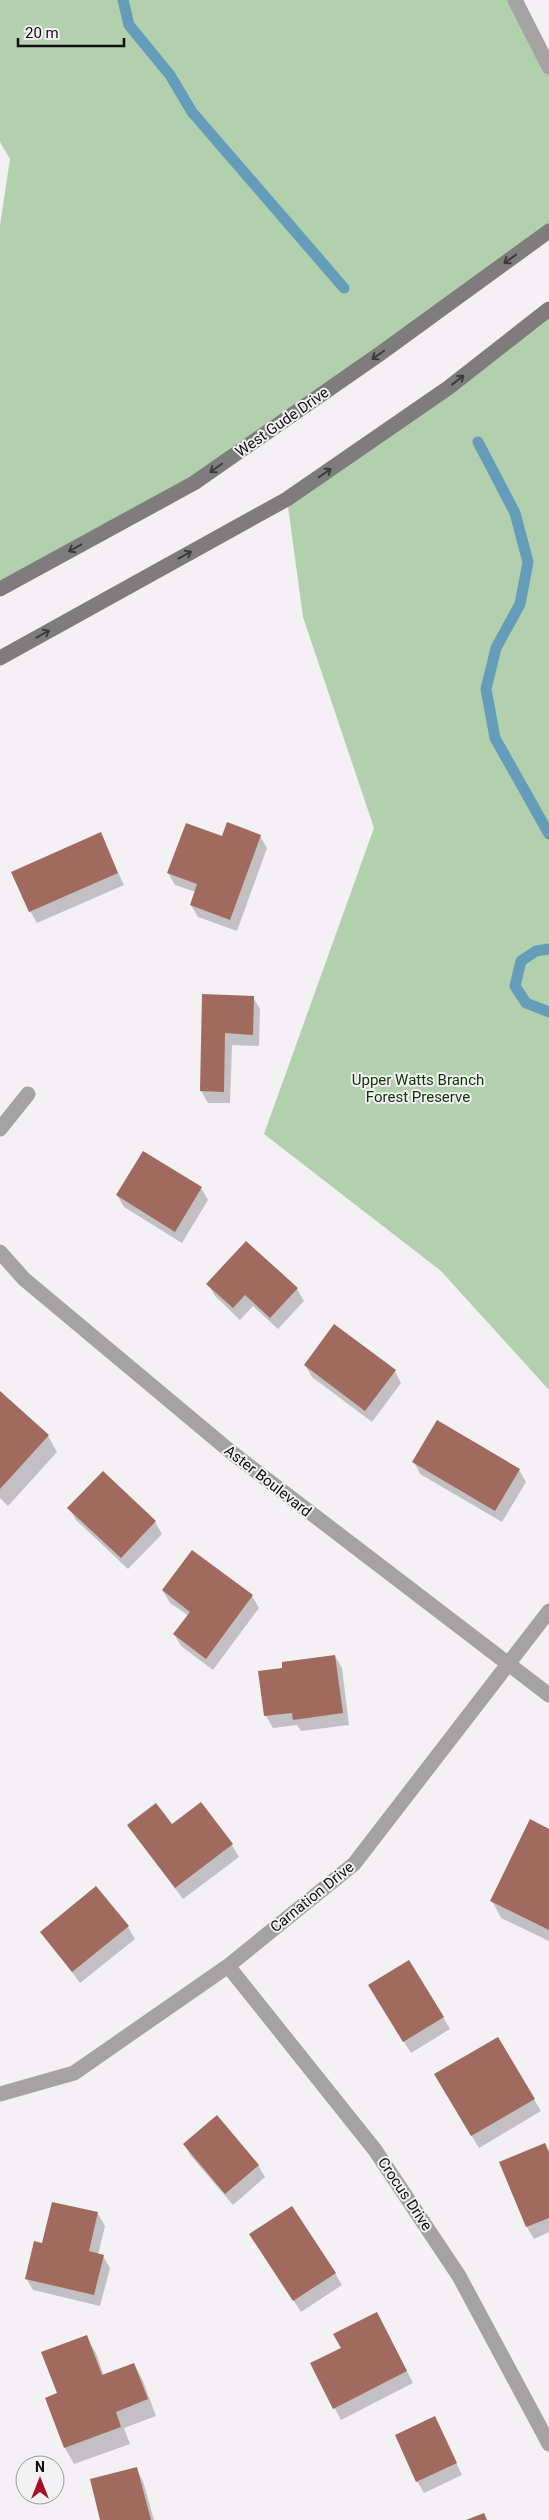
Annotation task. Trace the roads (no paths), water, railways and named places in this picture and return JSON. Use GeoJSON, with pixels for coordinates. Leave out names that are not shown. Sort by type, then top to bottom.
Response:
{"type":"FeatureCollection","features":[{"type":"Feature","properties":{"kind":"main road","name":"West Gude Drive"},"geometry":{"type":"LineString","coordinates":[[0,588],[194,483],[381,353],[549,231]]}},
{"type":"Feature","properties":{"kind":"main road"},"geometry":{"type":"LineString","coordinates":[[0,658],[286,499],[448,388],[549,308]]}},
{"type":"Feature","properties":{"kind":"street"},"geometry":{"type":"LineString","coordinates":[[515,0],[549,67]]}},
{"type":"Feature","properties":{"kind":"street"},"geometry":{"type":"LineString","coordinates":[[0,1129],[28,1094]]}},
{"type":"Feature","properties":{"kind":"street","name":"Aster Boulevard"},"geometry":{"type":"LineString","coordinates":[[0,1252],[24,1279],[231,1452],[549,1695]]}},
{"type":"Feature","properties":{"kind":"street","name":"Carnation Drive"},"geometry":{"type":"LineString","coordinates":[[0,2094],[74,2073],[228,1966],[354,1864],[509,1666],[549,1611]]}},
{"type":"Feature","properties":{"kind":"street","name":"Crocus Drive"},"geometry":{"type":"LineString","coordinates":[[228,1966],[375,2150],[459,2276],[549,2444]]}},
{"type":"Feature","properties":{"kind":"waterway"},"geometry":{"type":"LineString","coordinates":[[123,0],[129,25],[170,75],[192,112],[344,288]]}},
{"type":"Feature","properties":{"kind":"waterway"},"geometry":{"type":"LineString","coordinates":[[478,442],[515,513],[528,562],[520,604],[496,648],[486,689],[495,738],[549,834]]}},
{"type":"Feature","properties":{"kind":"waterway"},"geometry":{"type":"LineString","coordinates":[[549,949],[536,951],[521,961],[515,986],[526,1003],[549,1012]]}},
{"type":"Feature","properties":{"kind":"park label","name":"Upper Watts Branch Forest Preserve"},"geometry":{"type":"Point","coordinates":[418,1088]}}]}
